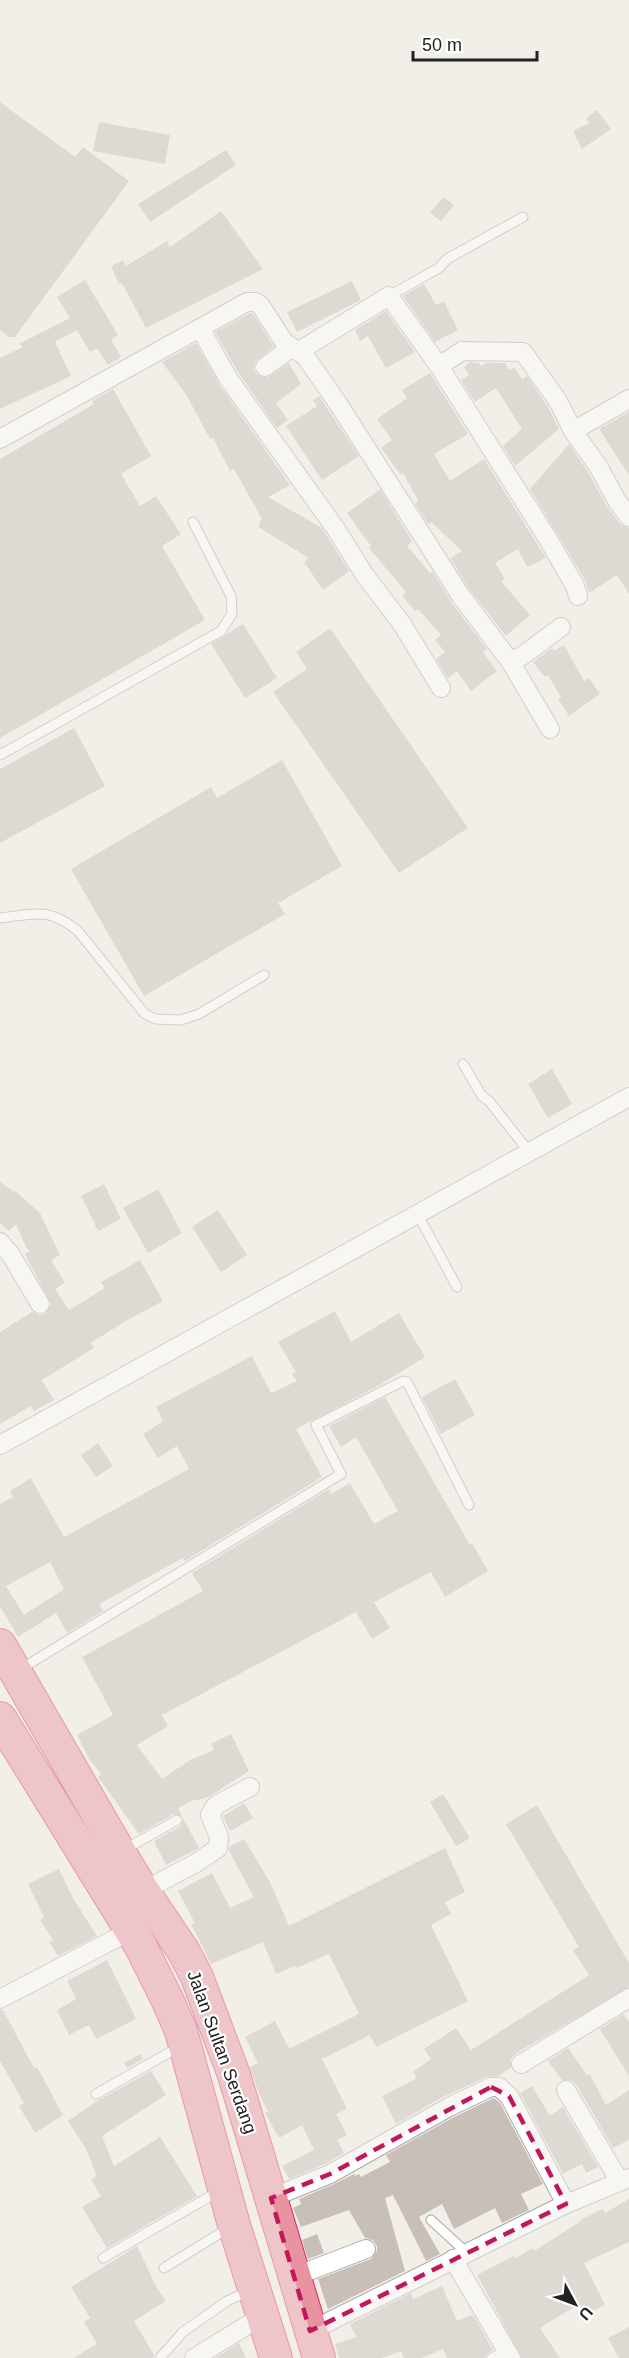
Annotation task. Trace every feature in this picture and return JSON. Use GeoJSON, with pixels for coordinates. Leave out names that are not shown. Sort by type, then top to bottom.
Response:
{"type":"FeatureCollection","features":[{"type":"Feature","properties":{"kind":"highway","name":"Jalan Sultan Serdang"},"geometry":{"type":"LineString","coordinates":[[8,1658],[142,1891],[184,1952],[197,1977],[234,2075],[314,2345]]}},
{"type":"Feature","properties":{"kind":"highway","name":"Jalan Sultan Serdang"},"geometry":{"type":"LineString","coordinates":[[0,1718],[140,1945],[156,1976],[184,2044],[234,2225],[276,2358]]}},
{"type":"Feature","properties":{"kind":"street"},"geometry":{"type":"LineString","coordinates":[[265,367],[389,296],[439,366],[548,539],[578,596]]}},
{"type":"Feature","properties":{"kind":"street"},"geometry":{"type":"LineString","coordinates":[[0,439],[247,302],[256,302],[282,339],[295,349],[339,405],[461,596],[510,661],[550,729]]}},
{"type":"Feature","properties":{"kind":"street"},"geometry":{"type":"LineString","coordinates":[[201,328],[228,378],[336,529],[364,574],[402,624],[441,688]]}},
{"type":"Feature","properties":{"kind":"street"},"geometry":{"type":"LineString","coordinates":[[439,366],[462,351],[520,351],[530,358],[558,401],[573,431],[620,499],[629,517]]}},
{"type":"Feature","properties":{"kind":"street"},"geometry":{"type":"LineString","coordinates":[[573,431],[629,399]]}},
{"type":"Feature","properties":{"kind":"street"},"geometry":{"type":"LineString","coordinates":[[510,661],[522,656],[561,627]]}},
{"type":"Feature","properties":{"kind":"street"},"geometry":{"type":"LineString","coordinates":[[0,1445],[629,1097]]}},
{"type":"Feature","properties":{"kind":"street"},"geometry":{"type":"LineString","coordinates":[[0,1242],[39,1305]]}},
{"type":"Feature","properties":{"kind":"street"},"geometry":{"type":"LineString","coordinates":[[142,1891],[196,1863],[218,1848],[219,1837],[210,1815],[212,1809],[250,1787]]}},
{"type":"Feature","properties":{"kind":"street"},"geometry":{"type":"LineString","coordinates":[[0,1999],[130,1931]]}},
{"type":"Feature","properties":{"kind":"street"},"geometry":{"type":"LineString","coordinates":[[521,2064],[628,2001]]}},
{"type":"Feature","properties":{"kind":"street"},"geometry":{"type":"LineString","coordinates":[[271,2199],[330,2174],[449,2107],[491,2087],[499,2087],[509,2096],[566,2204]]}},
{"type":"Feature","properties":{"kind":"street"},"geometry":{"type":"LineString","coordinates":[[314,2345],[460,2256],[566,2204],[624,2180],[566,2090]]}},
{"type":"Feature","properties":{"kind":"street"},"geometry":{"type":"LineString","coordinates":[[293,2277],[366,2249]]}},
{"type":"Feature","properties":{"kind":"street"},"geometry":{"type":"LineString","coordinates":[[460,2256],[503,2355]]}},
{"type":"Feature","properties":{"kind":"street"},"geometry":{"type":"LineString","coordinates":[[194,2358],[258,2302]]}},
{"type":"Feature","properties":{"kind":"lane"},"geometry":{"type":"LineString","coordinates":[[389,296],[439,268],[447,259],[523,217]]}},
{"type":"Feature","properties":{"kind":"lane"},"geometry":{"type":"LineString","coordinates":[[0,755],[221,631],[228,623],[233,607],[231,596],[193,522]]}},
{"type":"Feature","properties":{"kind":"lane"},"geometry":{"type":"LineString","coordinates":[[0,918],[42,913],[65,920],[78,931],[144,1013],[165,1021],[181,1020],[199,1014],[264,975]]}},
{"type":"Feature","properties":{"kind":"lane"},"geometry":{"type":"LineString","coordinates":[[463,1064],[482,1096],[489,1101],[530,1153]]}},
{"type":"Feature","properties":{"kind":"lane"},"geometry":{"type":"LineString","coordinates":[[418,1215],[457,1287]]}},
{"type":"Feature","properties":{"kind":"lane"},"geometry":{"type":"LineString","coordinates":[[8,1658],[340,1474],[316,1425],[403,1381],[407,1382],[469,1505]]}},
{"type":"Feature","properties":{"kind":"lane"},"geometry":{"type":"LineString","coordinates":[[120,1853],[177,1820]]}},
{"type":"Feature","properties":{"kind":"lane"},"geometry":{"type":"LineString","coordinates":[[96,2094],[184,2044]]}},
{"type":"Feature","properties":{"kind":"lane"},"geometry":{"type":"LineString","coordinates":[[103,2258],[225,2187]]}},
{"type":"Feature","properties":{"kind":"lane"},"geometry":{"type":"LineString","coordinates":[[431,2220],[460,2256]]}},
{"type":"Feature","properties":{"kind":"lane"},"geometry":{"type":"LineString","coordinates":[[164,2268],[234,2225]]}},
{"type":"Feature","properties":{"kind":"lane"},"geometry":{"type":"LineString","coordinates":[[160,2358],[183,2332],[228,2301],[258,2302]]}},
{"type":"Feature","properties":{"kind":"highlighted area"},"geometry":{"type":"Polygon","coordinates":[[[491,2087],[509,2096],[566,2204],[310,2331],[271,2198],[330,2174],[491,2087]]]}},
{"type":"Feature","properties":{"kind":"building"},"geometry":{"type":"Polygon","coordinates":[[[0,102],[75,157],[83,147],[129,181],[15,337],[9,337],[0,330],[0,102]]]}},
{"type":"Feature","properties":{"kind":"building"},"geometry":{"type":"Polygon","coordinates":[[[597,110],[611,129],[582,149],[573,131],[589,123],[586,118],[597,110]]]}},
{"type":"Feature","properties":{"kind":"building"},"geometry":{"type":"Polygon","coordinates":[[[99,122],[170,135],[165,164],[93,151],[99,122]]]}},
{"type":"Feature","properties":{"kind":"building"},"geometry":{"type":"Polygon","coordinates":[[[226,150],[236,165],[150,222],[138,204],[226,150]]]}},
{"type":"Feature","properties":{"kind":"building"},"geometry":{"type":"Polygon","coordinates":[[[443,197],[454,205],[441,221],[430,213],[443,197]]]}},
{"type":"Feature","properties":{"kind":"building"},"geometry":{"type":"Polygon","coordinates":[[[221,211],[263,269],[146,328],[122,283],[119,284],[111,266],[123,260],[126,266],[167,241],[170,247],[221,211]]]}},
{"type":"Feature","properties":{"kind":"building"},"geometry":{"type":"Polygon","coordinates":[[[85,280],[118,335],[111,340],[121,357],[108,365],[97,348],[90,352],[77,330],[55,342],[71,376],[0,409],[0,358],[23,347],[19,344],[70,318],[57,297],[85,280]]]}},
{"type":"Feature","properties":{"kind":"building"},"geometry":{"type":"Polygon","coordinates":[[[352,281],[361,300],[297,332],[287,312],[352,281]]]}},
{"type":"Feature","properties":{"kind":"building"},"geometry":{"type":"Polygon","coordinates":[[[424,284],[436,305],[444,301],[458,330],[435,342],[403,296],[424,284]]]}},
{"type":"Feature","properties":{"kind":"building"},"geometry":{"type":"Polygon","coordinates":[[[386,311],[415,352],[386,368],[368,336],[360,341],[355,330],[386,311]]]}},
{"type":"Feature","properties":{"kind":"building"},"geometry":{"type":"Polygon","coordinates":[[[250,313],[253,314],[274,347],[255,362],[256,374],[267,378],[289,363],[301,384],[276,403],[288,420],[277,428],[238,372],[215,332],[250,313]]]}},
{"type":"Feature","properties":{"kind":"building"},"geometry":{"type":"Polygon","coordinates":[[[196,343],[219,384],[290,485],[268,497],[322,528],[349,571],[323,590],[304,562],[309,558],[258,527],[262,519],[234,469],[230,471],[187,396],[162,362],[196,343]]]}},
{"type":"Feature","properties":{"kind":"building"},"geometry":{"type":"Polygon","coordinates":[[[470,362],[479,363],[481,366],[487,363],[505,363],[509,370],[514,367],[522,379],[527,376],[548,407],[559,429],[515,466],[503,446],[522,429],[496,388],[475,402],[461,380],[469,375],[464,367],[470,362]]]}},
{"type":"Feature","properties":{"kind":"building"},"geometry":{"type":"Polygon","coordinates":[[[430,373],[468,434],[434,454],[450,481],[484,459],[546,558],[527,567],[518,549],[495,563],[505,579],[501,581],[530,615],[506,636],[470,590],[450,558],[462,551],[431,522],[429,525],[415,504],[418,500],[403,473],[401,475],[381,448],[392,440],[377,419],[407,398],[402,390],[430,373]]]}},
{"type":"Feature","properties":{"kind":"building"},"geometry":{"type":"Polygon","coordinates":[[[113,389],[151,456],[121,474],[140,506],[156,496],[181,534],[162,546],[205,620],[0,738],[0,459],[94,404],[92,401],[113,389]]]}},
{"type":"Feature","properties":{"kind":"building"},"geometry":{"type":"Polygon","coordinates":[[[319,396],[359,456],[322,480],[286,426],[317,406],[313,400],[319,396]]]}},
{"type":"Feature","properties":{"kind":"building"},"geometry":{"type":"Polygon","coordinates":[[[629,412],[629,475],[599,429],[629,412]]]}},
{"type":"Feature","properties":{"kind":"building"},"geometry":{"type":"Polygon","coordinates":[[[569,444],[608,508],[620,524],[629,528],[629,594],[617,575],[589,593],[585,580],[530,489],[569,444]]]}},
{"type":"Feature","properties":{"kind":"building"},"geometry":{"type":"Polygon","coordinates":[[[380,489],[412,541],[407,546],[430,573],[432,571],[452,603],[487,649],[483,652],[497,671],[471,691],[457,671],[448,678],[436,659],[445,652],[435,640],[441,635],[418,609],[415,611],[402,596],[406,592],[369,548],[371,546],[347,513],[380,489]]]}},
{"type":"Feature","properties":{"kind":"building"},"geometry":{"type":"Polygon","coordinates":[[[243,624],[277,678],[245,698],[211,644],[243,624]]]}},
{"type":"Feature","properties":{"kind":"building"},"geometry":{"type":"Polygon","coordinates":[[[330,628],[468,828],[399,873],[273,692],[307,669],[296,652],[330,628]]]}},
{"type":"Feature","properties":{"kind":"building"},"geometry":{"type":"Polygon","coordinates":[[[564,645],[584,681],[589,678],[600,694],[569,716],[558,699],[561,697],[548,675],[545,677],[533,662],[552,648],[554,651],[564,645]]]}},
{"type":"Feature","properties":{"kind":"building"},"geometry":{"type":"Polygon","coordinates":[[[74,728],[105,786],[0,843],[0,769],[74,728]]]}},
{"type":"Feature","properties":{"kind":"building"},"geometry":{"type":"Polygon","coordinates":[[[282,760],[342,866],[278,903],[285,914],[144,996],[71,869],[211,787],[217,798],[282,760]]]}},
{"type":"Feature","properties":{"kind":"building"},"geometry":{"type":"Polygon","coordinates":[[[552,1069],[572,1104],[548,1118],[528,1084],[552,1069]]]}},
{"type":"Feature","properties":{"kind":"building"},"geometry":{"type":"Polygon","coordinates":[[[0,1182],[15,1191],[40,1213],[60,1255],[51,1260],[65,1283],[55,1289],[69,1310],[105,1288],[101,1282],[140,1260],[163,1301],[91,1343],[94,1348],[42,1380],[54,1400],[34,1411],[31,1406],[0,1424],[0,1332],[32,1312],[45,1314],[51,1304],[25,1254],[30,1251],[16,1224],[9,1231],[0,1223],[0,1182]]]}},
{"type":"Feature","properties":{"kind":"building"},"geometry":{"type":"Polygon","coordinates":[[[104,1184],[121,1219],[98,1231],[81,1196],[104,1184]]]}},
{"type":"Feature","properties":{"kind":"building"},"geometry":{"type":"Polygon","coordinates":[[[158,1189],[182,1233],[148,1253],[123,1208],[158,1189]]]}},
{"type":"Feature","properties":{"kind":"building"},"geometry":{"type":"Polygon","coordinates":[[[218,1210],[247,1255],[221,1272],[192,1227],[218,1210]]]}},
{"type":"Feature","properties":{"kind":"building"},"geometry":{"type":"Polygon","coordinates":[[[335,1311],[351,1342],[399,1313],[425,1357],[378,1386],[296,1429],[322,1477],[185,1561],[183,1558],[99,1604],[103,1611],[67,1633],[56,1613],[18,1637],[0,1606],[0,1504],[13,1497],[10,1491],[31,1478],[64,1537],[189,1469],[177,1446],[158,1458],[143,1434],[163,1421],[156,1407],[252,1356],[271,1393],[297,1381],[292,1374],[296,1372],[278,1342],[335,1311]],[[50,1562],[6,1586],[24,1615],[64,1589],[50,1562]]]}},
{"type":"Feature","properties":{"kind":"building"},"geometry":{"type":"Polygon","coordinates":[[[455,1379],[475,1415],[441,1434],[422,1397],[455,1379]]]}},
{"type":"Feature","properties":{"kind":"building"},"geometry":{"type":"Polygon","coordinates":[[[385,1397],[470,1545],[472,1543],[488,1571],[445,1597],[431,1572],[374,1602],[390,1628],[372,1639],[356,1612],[162,1715],[168,1726],[137,1745],[162,1779],[190,1760],[214,1750],[211,1744],[231,1734],[249,1771],[210,1796],[196,1801],[195,1799],[178,1808],[182,1816],[174,1814],[139,1834],[98,1777],[101,1774],[89,1759],[77,1735],[113,1715],[82,1657],[203,1591],[192,1573],[329,1489],[331,1494],[350,1483],[374,1524],[398,1511],[356,1437],[341,1447],[329,1426],[385,1397]]]}},
{"type":"Feature","properties":{"kind":"building"},"geometry":{"type":"Polygon","coordinates":[[[98,1443],[113,1466],[96,1477],[81,1455],[98,1443]]]}},
{"type":"Feature","properties":{"kind":"building"},"geometry":{"type":"Polygon","coordinates":[[[443,1794],[470,1838],[456,1846],[430,1802],[443,1794]]]}},
{"type":"Feature","properties":{"kind":"building"},"geometry":{"type":"Polygon","coordinates":[[[244,1803],[253,1818],[230,1831],[223,1816],[244,1803]]]}},
{"type":"Feature","properties":{"kind":"building"},"geometry":{"type":"Polygon","coordinates":[[[537,1805],[629,1963],[629,1987],[515,2054],[511,2059],[511,2068],[498,2076],[486,2077],[443,2097],[396,2124],[382,2096],[417,2078],[413,2072],[431,2059],[424,2049],[456,2028],[471,2050],[589,1975],[573,1950],[579,1947],[506,1824],[537,1805]]]}},
{"type":"Feature","properties":{"kind":"building"},"geometry":{"type":"Polygon","coordinates":[[[183,1818],[199,1848],[166,1865],[154,1841],[181,1826],[183,1818]]]}},
{"type":"Feature","properties":{"kind":"building"},"geometry":{"type":"Polygon","coordinates":[[[244,1839],[270,1882],[289,1926],[445,1848],[465,1892],[445,1902],[451,1914],[431,1925],[468,2001],[376,2047],[370,2035],[322,2059],[347,2109],[336,2114],[347,2135],[337,2140],[344,2153],[325,2164],[289,2179],[282,2166],[314,2150],[302,2125],[279,2138],[265,2113],[268,2112],[250,2067],[258,2063],[245,2037],[275,2021],[289,2049],[359,2014],[329,1954],[297,1968],[295,1966],[276,1974],[263,1942],[211,1964],[191,1924],[195,1923],[178,1891],[212,1873],[230,1908],[254,1897],[229,1851],[229,1847],[244,1839]]]}},
{"type":"Feature","properties":{"kind":"building"},"geometry":{"type":"Polygon","coordinates":[[[59,1869],[74,1900],[97,1936],[58,1956],[49,1942],[53,1940],[40,1920],[44,1917],[28,1884],[59,1869]]]}},
{"type":"Feature","properties":{"kind":"building"},"geometry":{"type":"Polygon","coordinates":[[[107,1960],[136,2019],[96,2039],[89,2025],[69,2035],[57,2010],[76,1999],[67,1981],[107,1960]]]}},
{"type":"Feature","properties":{"kind":"building"},"geometry":{"type":"Polygon","coordinates":[[[0,2010],[3,2010],[34,2068],[37,2067],[63,2115],[35,2133],[19,2106],[24,2103],[0,2061],[0,2010]]]}},
{"type":"Feature","properties":{"kind":"building"},"geometry":{"type":"Polygon","coordinates":[[[624,2014],[629,2022],[629,2076],[600,2029],[624,2014]]]}},
{"type":"Feature","properties":{"kind":"building"},"geometry":{"type":"Polygon","coordinates":[[[568,2048],[587,2075],[590,2074],[606,2105],[629,2090],[629,2140],[613,2148],[576,2084],[571,2080],[562,2080],[548,2061],[568,2048]]]}},
{"type":"Feature","properties":{"kind":"building"},"geometry":{"type":"Polygon","coordinates":[[[140,2054],[143,2059],[127,2068],[124,2063],[140,2054]]]}},
{"type":"Feature","properties":{"kind":"building"},"geometry":{"type":"Polygon","coordinates":[[[151,2071],[166,2095],[102,2136],[114,2166],[160,2137],[197,2196],[107,2248],[82,2207],[101,2196],[91,2180],[97,2176],[85,2147],[68,2121],[97,2101],[151,2071]]]}},
{"type":"Feature","properties":{"kind":"building"},"geometry":{"type":"Polygon","coordinates":[[[532,2086],[550,2116],[563,2107],[598,2167],[586,2173],[582,2164],[563,2174],[520,2093],[532,2086]]]}},
{"type":"Feature","properties":{"kind":"building"},"geometry":{"type":"Polygon","coordinates":[[[494,2098],[500,2103],[543,2184],[521,2194],[529,2210],[502,2223],[495,2208],[454,2229],[442,2204],[419,2217],[440,2254],[426,2261],[393,2195],[385,2198],[405,2271],[328,2309],[318,2279],[371,2259],[377,2251],[377,2246],[373,2240],[365,2238],[349,2210],[301,2227],[293,2208],[301,2204],[299,2199],[354,2174],[355,2176],[359,2174],[361,2177],[390,2162],[386,2155],[454,2117],[494,2098]]]}},
{"type":"Feature","properties":{"kind":"building"},"geometry":{"type":"Polygon","coordinates":[[[629,2199],[629,2242],[584,2263],[605,2305],[582,2317],[576,2306],[540,2328],[560,2358],[522,2358],[477,2275],[514,2256],[515,2259],[532,2248],[534,2251],[580,2220],[603,2209],[605,2213],[629,2199]]]}},
{"type":"Feature","properties":{"kind":"building"},"geometry":{"type":"Polygon","coordinates":[[[317,2234],[324,2253],[308,2259],[302,2240],[317,2234]]]}},
{"type":"Feature","properties":{"kind":"building"},"geometry":{"type":"Polygon","coordinates":[[[137,2246],[157,2288],[166,2301],[134,2321],[154,2355],[153,2358],[73,2358],[97,2344],[84,2322],[90,2318],[71,2287],[137,2246]]]}},
{"type":"Feature","properties":{"kind":"building"},"geometry":{"type":"Polygon","coordinates":[[[442,2286],[457,2321],[472,2315],[474,2317],[493,2350],[485,2358],[447,2358],[443,2349],[422,2358],[404,2358],[401,2351],[382,2358],[339,2358],[335,2344],[356,2337],[350,2324],[411,2293],[413,2299],[442,2286]]]}},
{"type":"Feature","properties":{"kind":"building"},"geometry":{"type":"Polygon","coordinates":[[[629,2327],[629,2358],[619,2358],[608,2338],[629,2327]]]}},
{"type":"Feature","properties":{"kind":"building"},"geometry":{"type":"Polygon","coordinates":[[[239,2343],[246,2358],[215,2358],[239,2343]]]}}]}
